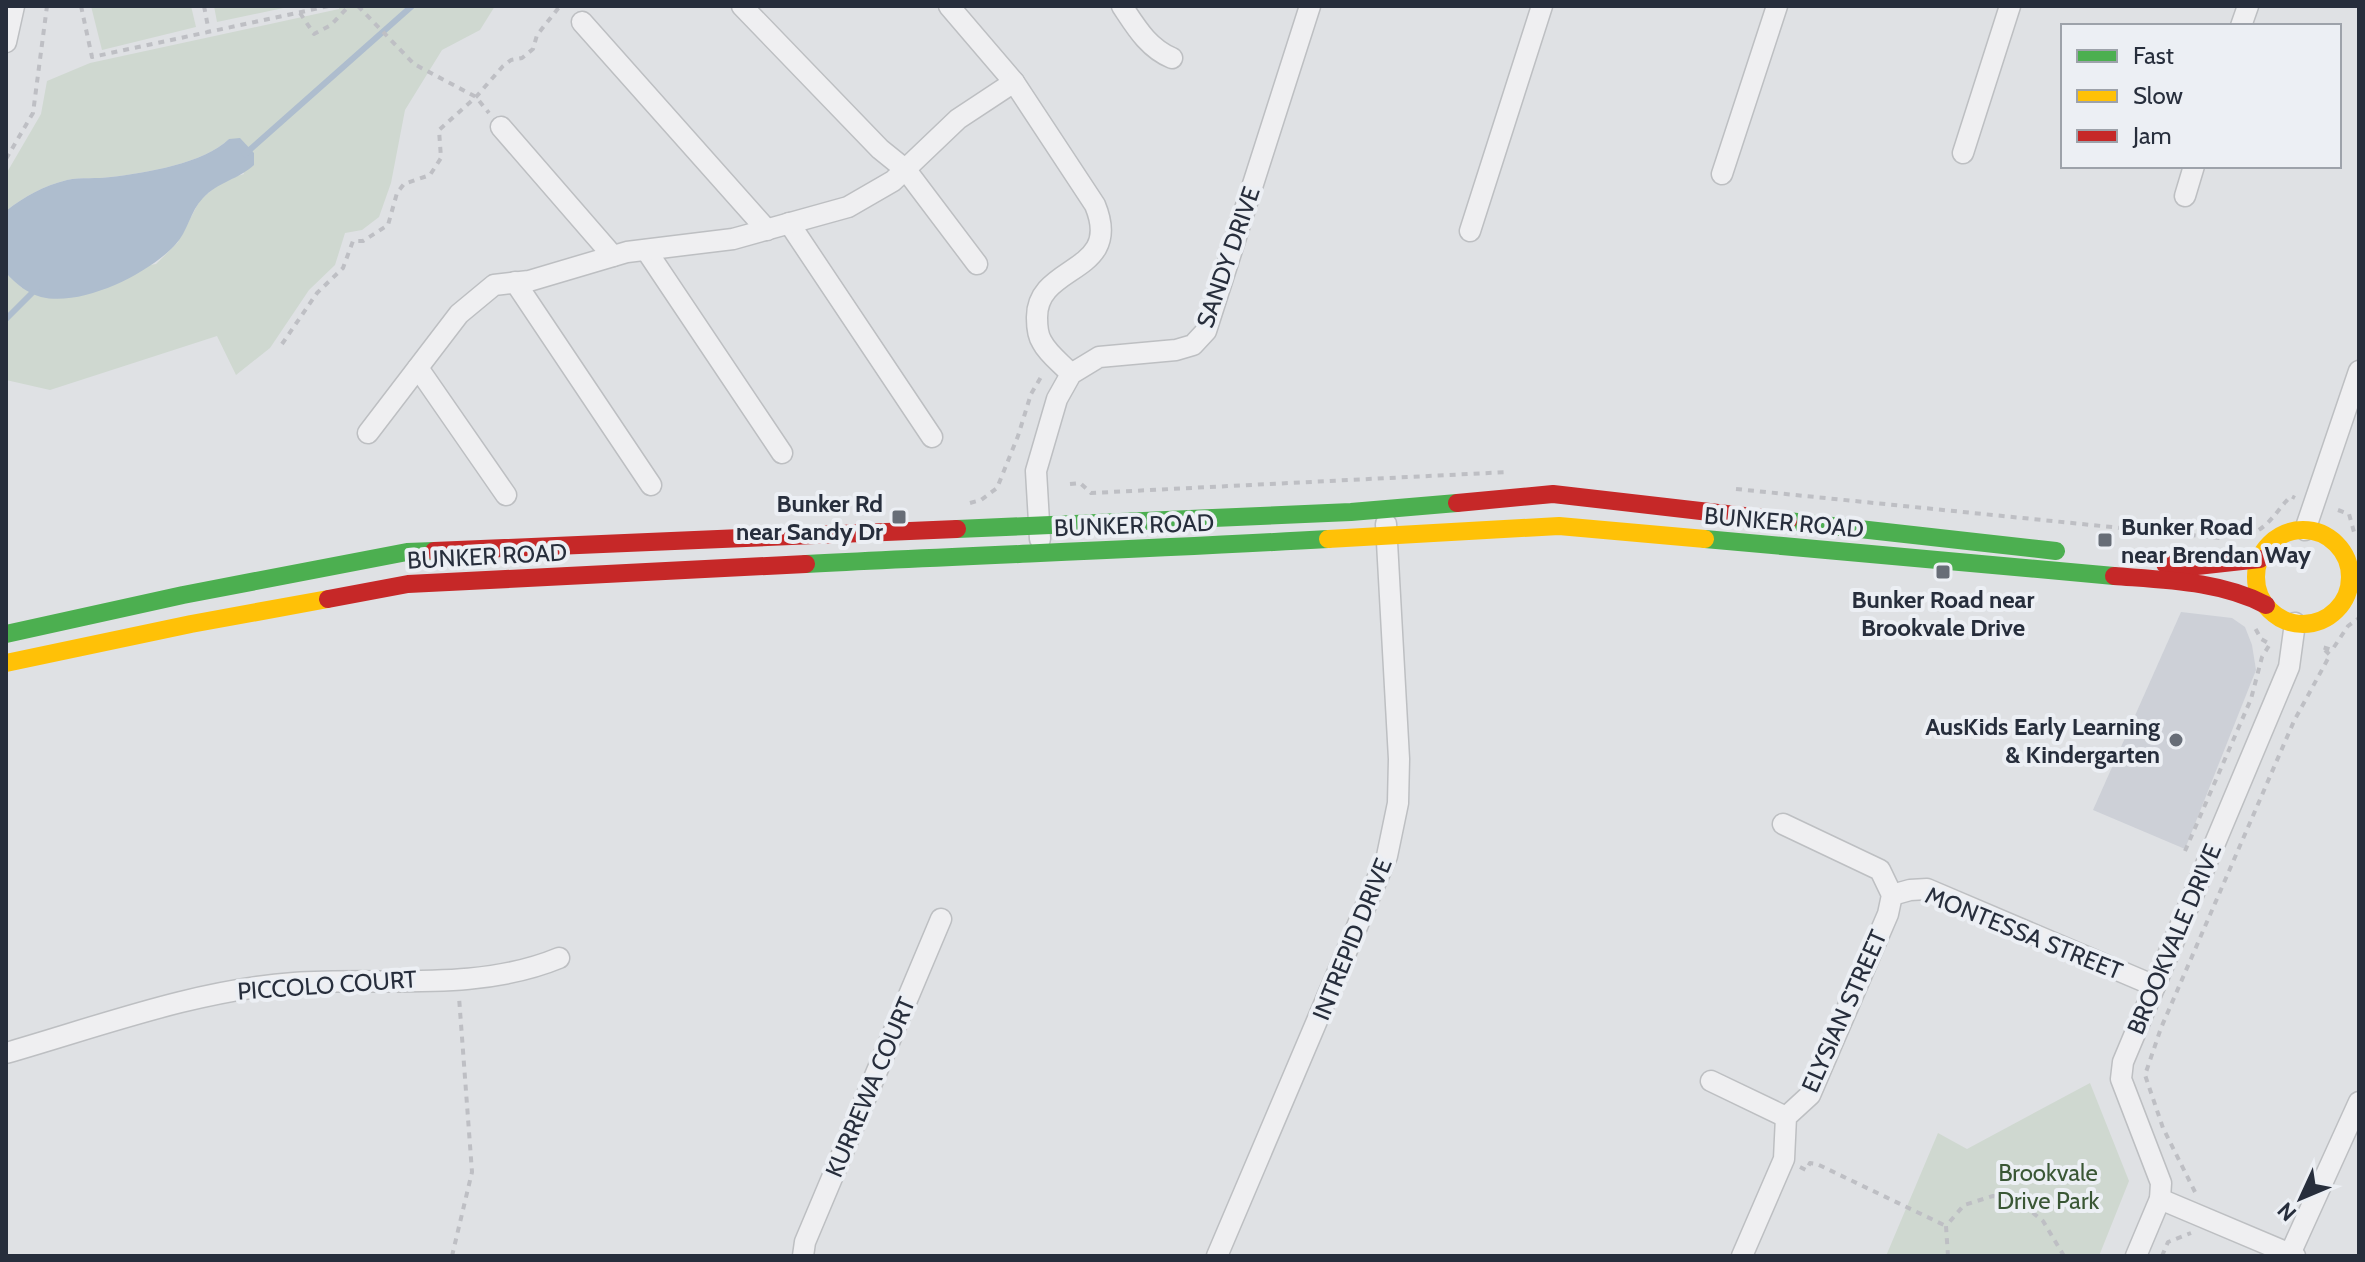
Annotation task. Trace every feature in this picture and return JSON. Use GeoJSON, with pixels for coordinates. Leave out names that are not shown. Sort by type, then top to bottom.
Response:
{"type":"FeatureCollection","features":[{"type":"Feature","properties":{"kind":"main road","name":"BUNKER ROAD"},"geometry":{"type":"LineString","coordinates":[[6,634],[183,595],[407,552],[1234,517],[1553,494],[2188,567],[2260,559]]}},
{"type":"Feature","properties":{"kind":"main road","name":"BUNKER ROAD"},"geometry":{"type":"LineString","coordinates":[[6,663],[191,624],[408,584],[1355,539],[1559,526],[2186,582],[2243,593],[2266,605]]}},
{"type":"Feature","properties":{"kind":"main road"},"geometry":{"type":"LineString","coordinates":[[2305,530],[2331,539],[2341,550],[2348,563],[2354,591],[2334,613],[2308,624],[2295,623],[2274,613],[2266,605],[2256,575],[2260,559],[2278,537],[2305,530]]}},
{"type":"Feature","properties":{"kind":"main road"},"geometry":{"type":"LineString","coordinates":[[407,552],[408,584]]}},
{"type":"Feature","properties":{"kind":"street"},"geometry":{"type":"LineString","coordinates":[[6,42],[14,6]]}},
{"type":"Feature","properties":{"kind":"street"},"geometry":{"type":"LineString","coordinates":[[742,6],[880,149],[906,170],[977,264]]}},
{"type":"Feature","properties":{"kind":"street"},"geometry":{"type":"LineString","coordinates":[[1122,6],[1158,52],[1172,58]]}},
{"type":"Feature","properties":{"kind":"street","name":"SANDY DRIVE"},"geometry":{"type":"LineString","coordinates":[[1071,374],[1099,357],[1176,350],[1193,345],[1206,331],[1310,6]]}},
{"type":"Feature","properties":{"kind":"street"},"geometry":{"type":"LineString","coordinates":[[1470,231],[1542,6]]}},
{"type":"Feature","properties":{"kind":"street"},"geometry":{"type":"LineString","coordinates":[[1722,174],[1777,6]]}},
{"type":"Feature","properties":{"kind":"street"},"geometry":{"type":"LineString","coordinates":[[1963,153],[2010,6]]}},
{"type":"Feature","properties":{"kind":"street"},"geometry":{"type":"LineString","coordinates":[[953,7],[1014,82],[1095,205],[1100,218],[1100,240],[1087,261],[1053,282],[1037,303],[1041,342],[1071,374],[1057,399],[1036,471],[1042,553]]}},
{"type":"Feature","properties":{"kind":"street"},"geometry":{"type":"LineString","coordinates":[[582,22],[767,230]]}},
{"type":"Feature","properties":{"kind":"street"},"geometry":{"type":"LineString","coordinates":[[368,433],[459,314],[494,285],[613,256],[733,239],[848,207],[893,181],[958,119],[1014,82]]}},
{"type":"Feature","properties":{"kind":"street"},"geometry":{"type":"LineString","coordinates":[[501,127],[613,256]]}},
{"type":"Feature","properties":{"kind":"street"},"geometry":{"type":"LineString","coordinates":[[2185,196],[2193,168]]}},
{"type":"Feature","properties":{"kind":"street"},"geometry":{"type":"LineString","coordinates":[[789,223],[932,437]]}},
{"type":"Feature","properties":{"kind":"street"},"geometry":{"type":"LineString","coordinates":[[646,250],[782,453]]}},
{"type":"Feature","properties":{"kind":"street"},"geometry":{"type":"LineString","coordinates":[[515,282],[651,485]]}},
{"type":"Feature","properties":{"kind":"street"},"geometry":{"type":"LineString","coordinates":[[418,368],[506,495]]}},
{"type":"Feature","properties":{"kind":"street"},"geometry":{"type":"LineString","coordinates":[[2305,530],[2359,371]]}},
{"type":"Feature","properties":{"kind":"street","name":"INTREPID DRIVE"},"geometry":{"type":"LineString","coordinates":[[1217,1256],[1387,856],[1398,803],[1399,759],[1385,508]]}},
{"type":"Feature","properties":{"kind":"street","name":"BROOKVALE DRIVE"},"geometry":{"type":"LineString","coordinates":[[2160,1199],[2161,1183],[2121,1079],[2123,1062],[2289,667],[2295,623]]}},
{"type":"Feature","properties":{"kind":"street"},"geometry":{"type":"LineString","coordinates":[[1783,824],[1880,870],[1892,895]]}},
{"type":"Feature","properties":{"kind":"street","name":"MONTESSA STREET"},"geometry":{"type":"LineString","coordinates":[[1892,895],[1927,889],[2155,986]]}},
{"type":"Feature","properties":{"kind":"street","name":"ELYSIAN STREET"},"geometry":{"type":"LineString","coordinates":[[1742,1256],[1784,1159],[1786,1117],[1810,1095],[1888,914],[1892,895]]}},
{"type":"Feature","properties":{"kind":"street","name":"KURREWA COURT"},"geometry":{"type":"LineString","coordinates":[[803,1256],[805,1242],[941,919]]}},
{"type":"Feature","properties":{"kind":"street","name":"PICCOLO COURT"},"geometry":{"type":"LineString","coordinates":[[6,1053],[218,993],[294,983],[457,978],[528,971],[559,958]]}},
{"type":"Feature","properties":{"kind":"street"},"geometry":{"type":"LineString","coordinates":[[1711,1081],[1786,1117]]}},
{"type":"Feature","properties":{"kind":"street"},"geometry":{"type":"LineString","coordinates":[[2136,1256],[2160,1199],[2292,1255],[2359,1102]]}},
{"type":"Feature","properties":{"kind":"path"},"geometry":{"type":"LineString","coordinates":[[6,159],[33,113],[47,6]]}},
{"type":"Feature","properties":{"kind":"path"},"geometry":{"type":"LineString","coordinates":[[81,6],[92,57],[329,6]]}},
{"type":"Feature","properties":{"kind":"path"},"geometry":{"type":"LineString","coordinates":[[204,6],[209,32]]}},
{"type":"Feature","properties":{"kind":"path"},"geometry":{"type":"LineString","coordinates":[[300,14],[314,34],[331,25],[349,6]]}},
{"type":"Feature","properties":{"kind":"path"},"geometry":{"type":"LineString","coordinates":[[358,6],[414,64],[476,97],[501,127]]}},
{"type":"Feature","properties":{"kind":"path"},"geometry":{"type":"LineString","coordinates":[[282,344],[317,293],[343,268],[353,241],[363,241],[388,225],[397,193],[404,184],[430,175],[441,158],[439,130],[476,97],[503,66],[511,60],[522,58],[533,49],[537,35],[560,6]]}},
{"type":"Feature","properties":{"kind":"path"},"geometry":{"type":"LineString","coordinates":[[2338,510],[2349,514],[2354,532],[2359,535]]}},
{"type":"Feature","properties":{"kind":"path"},"geometry":{"type":"LineString","coordinates":[[2198,1197],[2163,1128],[2145,1075],[2161,1028],[2294,721],[2330,655],[2322,647],[2332,650],[2348,626],[2359,618]]}},
{"type":"Feature","properties":{"kind":"path"},"geometry":{"type":"LineString","coordinates":[[2185,851],[2251,699],[2262,657],[2270,644],[2261,639],[2251,620]]}},
{"type":"Feature","properties":{"kind":"path"},"geometry":{"type":"LineString","coordinates":[[452,1256],[472,1172],[457,978]]}},
{"type":"Feature","properties":{"kind":"path"},"geometry":{"type":"LineString","coordinates":[[1784,1159],[1806,1170],[1810,1163],[1817,1164],[1946,1226]]}},
{"type":"Feature","properties":{"kind":"path"},"geometry":{"type":"LineString","coordinates":[[1948,1256],[1946,1226],[1964,1205],[1993,1196],[2022,1204],[2043,1221],[2064,1256]]}},
{"type":"Feature","properties":{"kind":"path"},"geometry":{"type":"LineString","coordinates":[[2162,1256],[2168,1242],[2195,1228]]}},
{"type":"Feature","properties":{"kind":"shaded area","name":"AusKids Early Learning & Kindergarten"},"geometry":{"type":"Polygon","coordinates":[[[2181,612],[2232,618],[2245,627],[2256,670],[2185,849],[2093,810],[2181,612]]]}},
{"type":"Feature","properties":{"kind":"green space"},"geometry":{"type":"Polygon","coordinates":[[[91,6],[191,6],[196,27],[102,50],[91,6]]]}},
{"type":"Feature","properties":{"kind":"green space"},"geometry":{"type":"Polygon","coordinates":[[[214,6],[293,6],[217,22],[214,6]]]}},
{"type":"Feature","properties":{"kind":"green space"},"geometry":{"type":"Polygon","coordinates":[[[339,6],[495,6],[480,30],[442,50],[405,110],[391,183],[379,217],[362,230],[345,233],[335,265],[309,290],[270,348],[236,375],[217,336],[50,390],[6,380],[6,273],[22,288],[156,264],[178,242],[200,200],[224,180],[244,174],[229,139],[205,154],[174,166],[106,178],[58,182],[35,192],[6,211],[6,174],[41,114],[47,81],[90,63],[339,9],[339,6]]]}},
{"type":"Feature","properties":{"kind":"green space","name":"Brookvale Drive Park"},"geometry":{"type":"Polygon","coordinates":[[[2090,1083],[2129,1181],[2099,1256],[1886,1256],[1938,1133],[1967,1149],[2090,1083]]]}},
{"type":"Feature","properties":{"kind":"water"},"geometry":{"type":"Polygon","coordinates":[[[240,138],[254,153],[254,165],[209,193],[199,203],[175,245],[132,277],[94,293],[57,299],[31,293],[6,273],[6,211],[27,196],[67,180],[106,178],[174,166],[205,154],[229,139],[240,138]]]}},
{"type":"Feature","properties":{"kind":"waterway"},"geometry":{"type":"LineString","coordinates":[[245,154],[412,6]]}},
{"type":"Feature","properties":{"kind":"waterway"},"geometry":{"type":"LineString","coordinates":[[6,319],[37,288]]}},
{"type":"Feature","properties":{"kind":"traffic: fast"},"geometry":{"type":"LineString","coordinates":[[957,529],[1351,512],[1457,503]]}},
{"type":"Feature","properties":{"kind":"traffic: fast"},"geometry":{"type":"LineString","coordinates":[[1788,521],[2056,551]]}},
{"type":"Feature","properties":{"kind":"traffic: fast"},"geometry":{"type":"LineString","coordinates":[[806,564],[1328,539]]}},
{"type":"Feature","properties":{"kind":"traffic: fast"},"geometry":{"type":"LineString","coordinates":[[1705,539],[2114,576]]}},
{"type":"Feature","properties":{"kind":"traffic: fast"},"geometry":{"type":"LineString","coordinates":[[6,634],[183,595],[407,552],[434,551]]}},
{"type":"Feature","properties":{"kind":"traffic: slow"},"geometry":{"type":"LineString","coordinates":[[1328,539],[1559,526],[1705,539]]}},
{"type":"Feature","properties":{"kind":"traffic: slow"},"geometry":{"type":"LineString","coordinates":[[2303,530],[2321,534],[2336,544],[2346,559],[2350,577],[2346,595],[2336,610],[2321,620],[2303,624],[2285,620],[2270,610],[2260,595],[2256,577],[2260,559],[2270,544],[2285,534],[2303,530]]}},
{"type":"Feature","properties":{"kind":"traffic: slow"},"geometry":{"type":"LineString","coordinates":[[6,663],[328,599]]}},
{"type":"Feature","properties":{"kind":"traffic: jam"},"geometry":{"type":"LineString","coordinates":[[1457,503],[1553,494],[1788,521]]}},
{"type":"Feature","properties":{"kind":"traffic: jam"},"geometry":{"type":"LineString","coordinates":[[434,551],[957,529]]}},
{"type":"Feature","properties":{"kind":"traffic: jam"},"geometry":{"type":"LineString","coordinates":[[2165,564],[2188,567],[2260,559]]}},
{"type":"Feature","properties":{"kind":"traffic: jam"},"geometry":{"type":"LineString","coordinates":[[328,599],[408,584],[806,564]]}},
{"type":"Feature","properties":{"kind":"traffic: jam"},"geometry":{"type":"LineString","coordinates":[[2114,576],[2211,586],[2266,605]]}},
{"type":"Feature","properties":{"kind":"place","name":"Bunker Rd near Sandy Dr"},"geometry":{"type":"Point","coordinates":[899,517]}},
{"type":"Feature","properties":{"kind":"place","name":"Bunker Road near Brendan Way"},"geometry":{"type":"Point","coordinates":[2105,540]}},
{"type":"Feature","properties":{"kind":"place","name":"Bunker Road near Brookvale Drive"},"geometry":{"type":"Point","coordinates":[1943,572]}},
{"type":"Feature","properties":{"kind":"place","name":"AusKids Early Learning & Kindergarten"},"geometry":{"type":"Point","coordinates":[2176,740]}}]}
